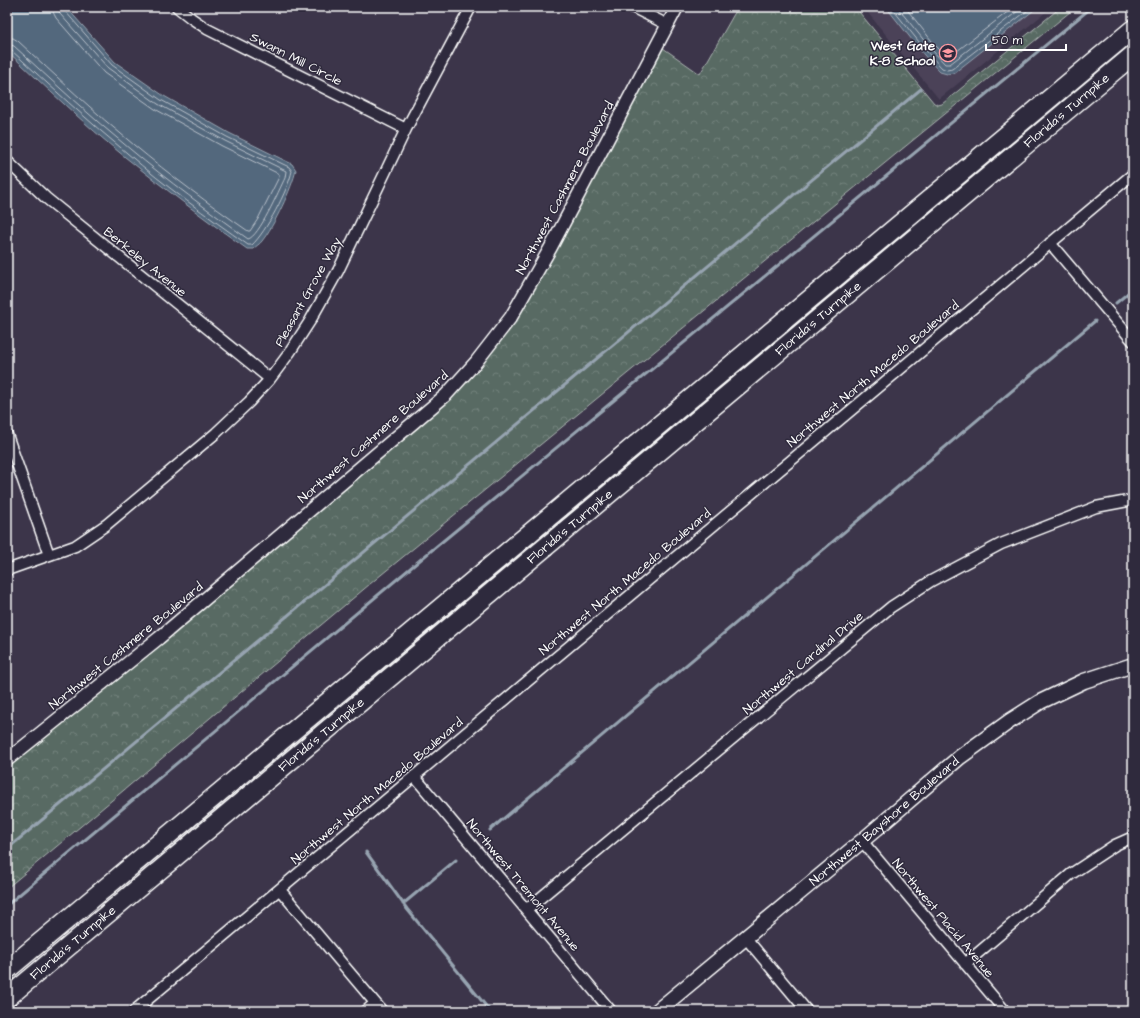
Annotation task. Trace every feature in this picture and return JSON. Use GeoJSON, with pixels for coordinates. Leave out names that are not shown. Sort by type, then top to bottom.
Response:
{"type":"FeatureCollection","features":[{"type":"Feature","properties":{"kind":"highway","name":"Florida's Turnpike"},"geometry":{"type":"LineString","coordinates":[[7,970],[1133,30]]}},
{"type":"Feature","properties":{"kind":"highway","name":"Florida's Turnpike"},"geometry":{"type":"LineString","coordinates":[[7,998],[1133,55]]}},
{"type":"Feature","properties":{"kind":"main road","name":"Northwest Bayshore Boulevard"},"geometry":{"type":"LineString","coordinates":[[657,1011],[745,936],[862,841],[960,757],[1010,721],[1040,702],[1084,681],[1133,665]]}},
{"type":"Feature","properties":{"kind":"street","name":"Swann Mill Circle"},"geometry":{"type":"LineString","coordinates":[[177,7],[207,28],[406,129]]}},
{"type":"Feature","properties":{"kind":"street","name":"Pleasant Grove Way"},"geometry":{"type":"LineString","coordinates":[[7,570],[75,546],[106,525],[216,433],[249,402],[270,379],[310,321],[334,277],[406,129],[471,7]]}},
{"type":"Feature","properties":{"kind":"street"},"geometry":{"type":"LineString","coordinates":[[632,7],[668,25]]}},
{"type":"Feature","properties":{"kind":"street","name":"Northwest Cashmere Boulevard"},"geometry":{"type":"LineString","coordinates":[[7,760],[159,638],[446,395],[476,362],[511,317],[551,247],[677,7]]}},
{"type":"Feature","properties":{"kind":"street","name":"Berkeley Avenue"},"geometry":{"type":"LineString","coordinates":[[7,161],[46,198],[270,379]]}},
{"type":"Feature","properties":{"kind":"street","name":"Northwest North Macedo Boulevard"},"geometry":{"type":"LineString","coordinates":[[134,1011],[1133,174]]}},
{"type":"Feature","properties":{"kind":"street"},"geometry":{"type":"LineString","coordinates":[[1050,243],[1133,341]]}},
{"type":"Feature","properties":{"kind":"street"},"geometry":{"type":"LineString","coordinates":[[7,435],[49,556]]}},
{"type":"Feature","properties":{"kind":"street","name":"Northwest Cardinal Drive"},"geometry":{"type":"LineString","coordinates":[[526,909],[897,603],[930,581],[1001,544],[1096,507],[1133,500]]}},
{"type":"Feature","properties":{"kind":"street","name":"Northwest Tremont Avenue"},"geometry":{"type":"LineString","coordinates":[[414,776],[611,1011]]}},
{"type":"Feature","properties":{"kind":"street"},"geometry":{"type":"LineString","coordinates":[[965,964],[1071,874],[1115,845],[1133,837]]}},
{"type":"Feature","properties":{"kind":"street","name":"Northwest Placid Avenue"},"geometry":{"type":"LineString","coordinates":[[862,841],[1005,1011]]}},
{"type":"Feature","properties":{"kind":"street"},"geometry":{"type":"LineString","coordinates":[[280,890],[379,1007],[366,1011]]}},
{"type":"Feature","properties":{"kind":"street"},"geometry":{"type":"LineString","coordinates":[[745,936],[807,1011]]}},
{"type":"Feature","properties":{"kind":"shaded area","name":"West Gate K-8 School"},"geometry":{"type":"Polygon","coordinates":[[[863,7],[1052,7],[939,99],[863,7]]]}},
{"type":"Feature","properties":{"kind":"green space"},"geometry":{"type":"Polygon","coordinates":[[[738,7],[855,7],[934,103],[938,105],[942,104],[1061,7],[1076,7],[376,579],[7,888],[7,767],[162,642],[450,399],[556,249],[663,48],[700,74],[738,7]]]}},
{"type":"Feature","properties":{"kind":"water"},"geometry":{"type":"Polygon","coordinates":[[[7,7],[66,7],[115,62],[164,96],[229,133],[292,164],[296,170],[291,187],[277,217],[261,242],[253,249],[247,249],[125,157],[51,92],[7,51],[7,7]]]}},
{"type":"Feature","properties":{"kind":"water","name":"West Gate K-8 School"},"geometry":{"type":"Polygon","coordinates":[[[886,7],[1038,7],[954,73],[947,74],[940,72],[924,55],[886,7]]]}},
{"type":"Feature","properties":{"kind":"waterway"},"geometry":{"type":"LineString","coordinates":[[7,905],[432,550],[1092,7]]}},
{"type":"Feature","properties":{"kind":"waterway"},"geometry":{"type":"LineString","coordinates":[[7,849],[921,89]]}},
{"type":"Feature","properties":{"kind":"waterway"},"geometry":{"type":"LineString","coordinates":[[1116,303],[1133,289]]}},
{"type":"Feature","properties":{"kind":"waterway"},"geometry":{"type":"LineString","coordinates":[[490,830],[1095,321]]}},
{"type":"Feature","properties":{"kind":"waterway"},"geometry":{"type":"LineString","coordinates":[[366,852],[407,909],[490,1011]]}},
{"type":"Feature","properties":{"kind":"waterway"},"geometry":{"type":"LineString","coordinates":[[403,904],[456,860]]}},
{"type":"Feature","properties":{"kind":"place","name":"West Gate K-8 School"},"geometry":{"type":"Point","coordinates":[948,53]}}]}
